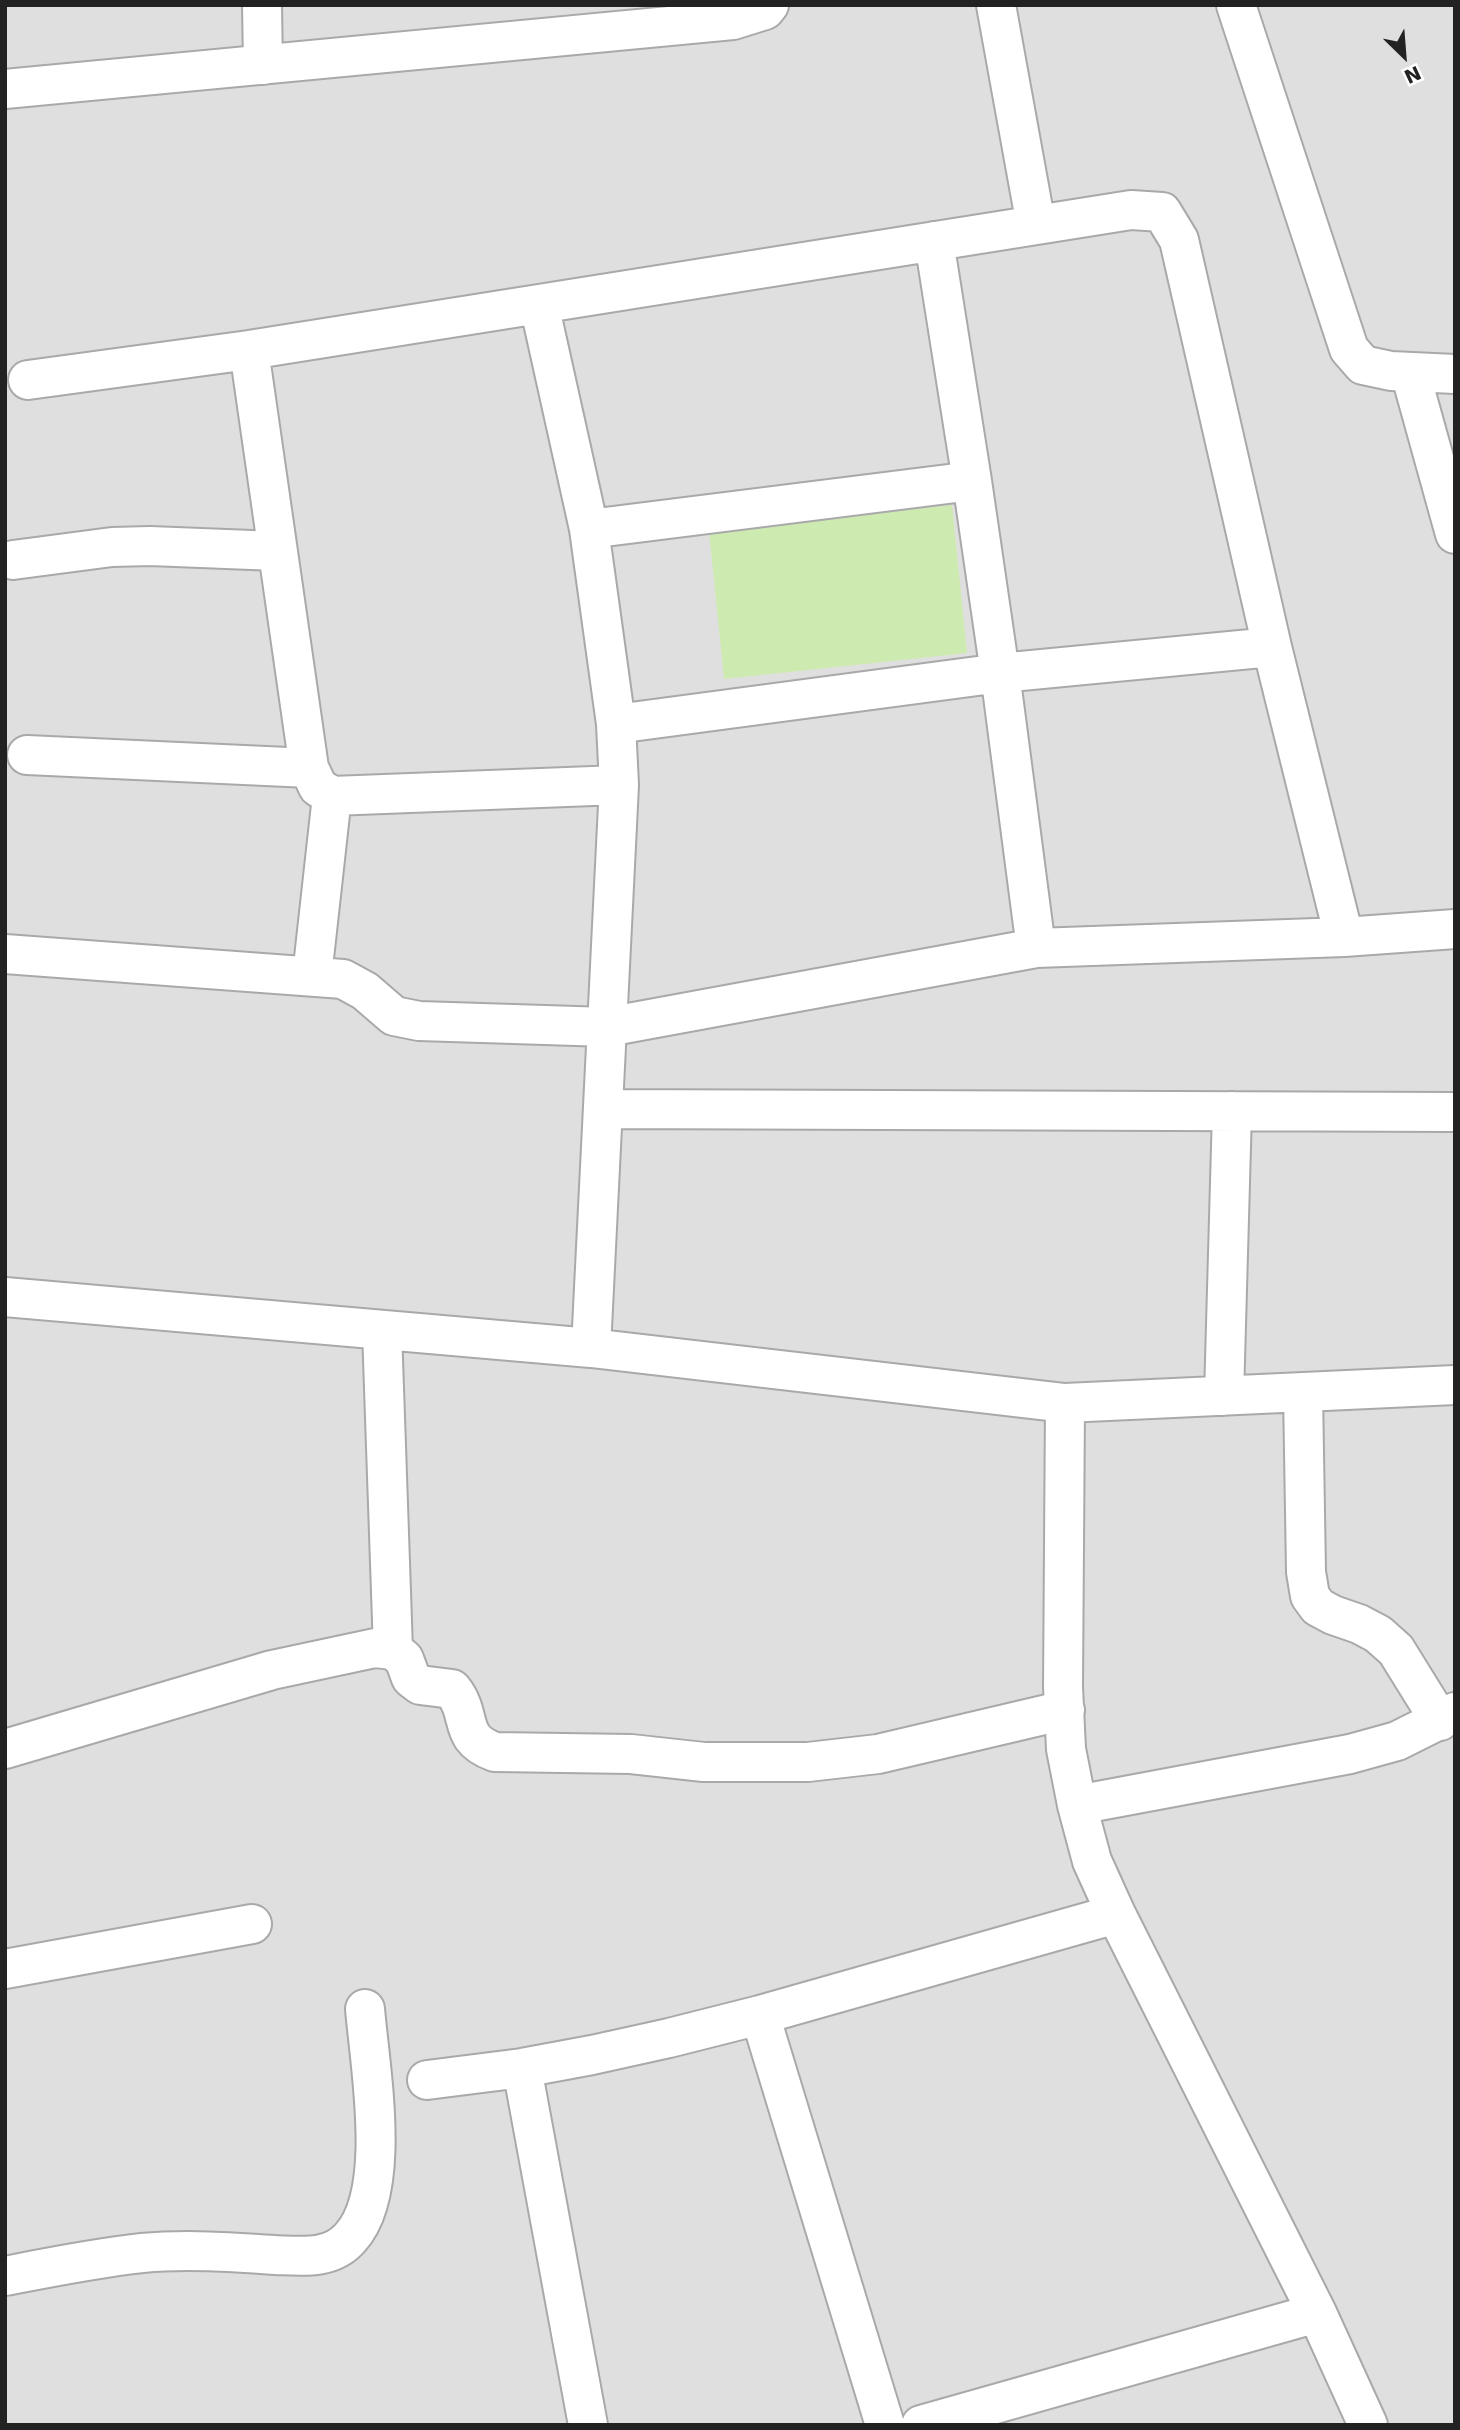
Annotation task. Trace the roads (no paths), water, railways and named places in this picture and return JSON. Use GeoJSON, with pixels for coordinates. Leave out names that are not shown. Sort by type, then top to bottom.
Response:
{"type":"FeatureCollection","features":[{"type":"Feature","properties":{"kind":"street"},"geometry":{"type":"LineString","coordinates":[[262,5],[263,65]]}},
{"type":"Feature","properties":{"kind":"street"},"geometry":{"type":"LineString","coordinates":[[5,89],[733,20],[765,10],[768,5]]}},
{"type":"Feature","properties":{"kind":"street"},"geometry":{"type":"LineString","coordinates":[[996,5],[1036,225]]}},
{"type":"Feature","properties":{"kind":"street"},"geometry":{"type":"LineString","coordinates":[[1236,5],[1349,349],[1363,365],[1391,372],[1455,374]]}},
{"type":"Feature","properties":{"kind":"street"},"geometry":{"type":"LineString","coordinates":[[28,380],[249,351],[1131,210],[1162,212],[1179,240],[1272,647],[1344,937]]}},
{"type":"Feature","properties":{"kind":"street"},"geometry":{"type":"LineString","coordinates":[[934,241],[1000,673],[1036,948]]}},
{"type":"Feature","properties":{"kind":"street"},"geometry":{"type":"LineString","coordinates":[[539,304],[589,529],[616,724],[619,785],[591,1348]]}},
{"type":"Feature","properties":{"kind":"street"},"geometry":{"type":"LineString","coordinates":[[249,351],[277,551],[321,782],[312,976]]}},
{"type":"Feature","properties":{"kind":"street"},"geometry":{"type":"LineString","coordinates":[[1410,372],[1455,534]]}},
{"type":"Feature","properties":{"kind":"street"},"geometry":{"type":"LineString","coordinates":[[589,529],[972,481]]}},
{"type":"Feature","properties":{"kind":"street"},"geometry":{"type":"LineString","coordinates":[[13,560],[112,547],[277,551]]}},
{"type":"Feature","properties":{"kind":"street"},"geometry":{"type":"LineString","coordinates":[[616,724],[1000,673],[1272,647]]}},
{"type":"Feature","properties":{"kind":"street"},"geometry":{"type":"LineString","coordinates":[[27,755],[321,782],[619,785]]}},
{"type":"Feature","properties":{"kind":"street"},"geometry":{"type":"LineString","coordinates":[[5,954],[343,979],[365,991],[394,1016],[419,1021],[607,1027],[1036,948],[1344,937],[1455,929]]}},
{"type":"Feature","properties":{"kind":"street"},"geometry":{"type":"LineString","coordinates":[[603,1109],[1455,1112]]}},
{"type":"Feature","properties":{"kind":"street"},"geometry":{"type":"LineString","coordinates":[[1224,1396],[1232,1111]]}},
{"type":"Feature","properties":{"kind":"street"},"geometry":{"type":"LineString","coordinates":[[5,1297],[591,1348],[1065,1403],[1455,1385]]}},
{"type":"Feature","properties":{"kind":"street"},"geometry":{"type":"LineString","coordinates":[[382,1330],[393,1650]]}},
{"type":"Feature","properties":{"kind":"street"},"geometry":{"type":"LineString","coordinates":[[1077,1804],[1350,1754],[1397,1741],[1447,1716],[1396,1650],[1368,1629],[1318,1607],[1310,1596],[1306,1572],[1303,1392]]}},
{"type":"Feature","properties":{"kind":"street"},"geometry":{"type":"LineString","coordinates":[[1065,1403],[1066,1749],[1092,1861],[1116,1914],[1317,2312],[1368,2425]]}},
{"type":"Feature","properties":{"kind":"street"},"geometry":{"type":"LineString","coordinates":[[5,1749],[272,1670],[375,1648],[393,1650],[404,1659],[411,1678],[420,1685],[452,1689],[460,1699],[472,1740],[495,1752],[631,1754],[704,1762],[808,1762],[878,1754],[1065,1710]]}},
{"type":"Feature","properties":{"kind":"street"},"geometry":{"type":"LineString","coordinates":[[427,2080],[592,2056],[760,2015],[1116,1914]]}},
{"type":"Feature","properties":{"kind":"street"},"geometry":{"type":"LineString","coordinates":[[5,1969],[252,1924]]}},
{"type":"Feature","properties":{"kind":"street"},"geometry":{"type":"LineString","coordinates":[[5,2276],[95,2258],[145,2253],[202,2251],[307,2256],[334,2252],[351,2238],[365,2213],[377,2146],[365,2009]]}},
{"type":"Feature","properties":{"kind":"street"},"geometry":{"type":"LineString","coordinates":[[760,2015],[884,2425]]}},
{"type":"Feature","properties":{"kind":"street"},"geometry":{"type":"LineString","coordinates":[[523,2068],[588,2425]]}},
{"type":"Feature","properties":{"kind":"street"},"geometry":{"type":"LineString","coordinates":[[921,2425],[1317,2312]]}}]}
